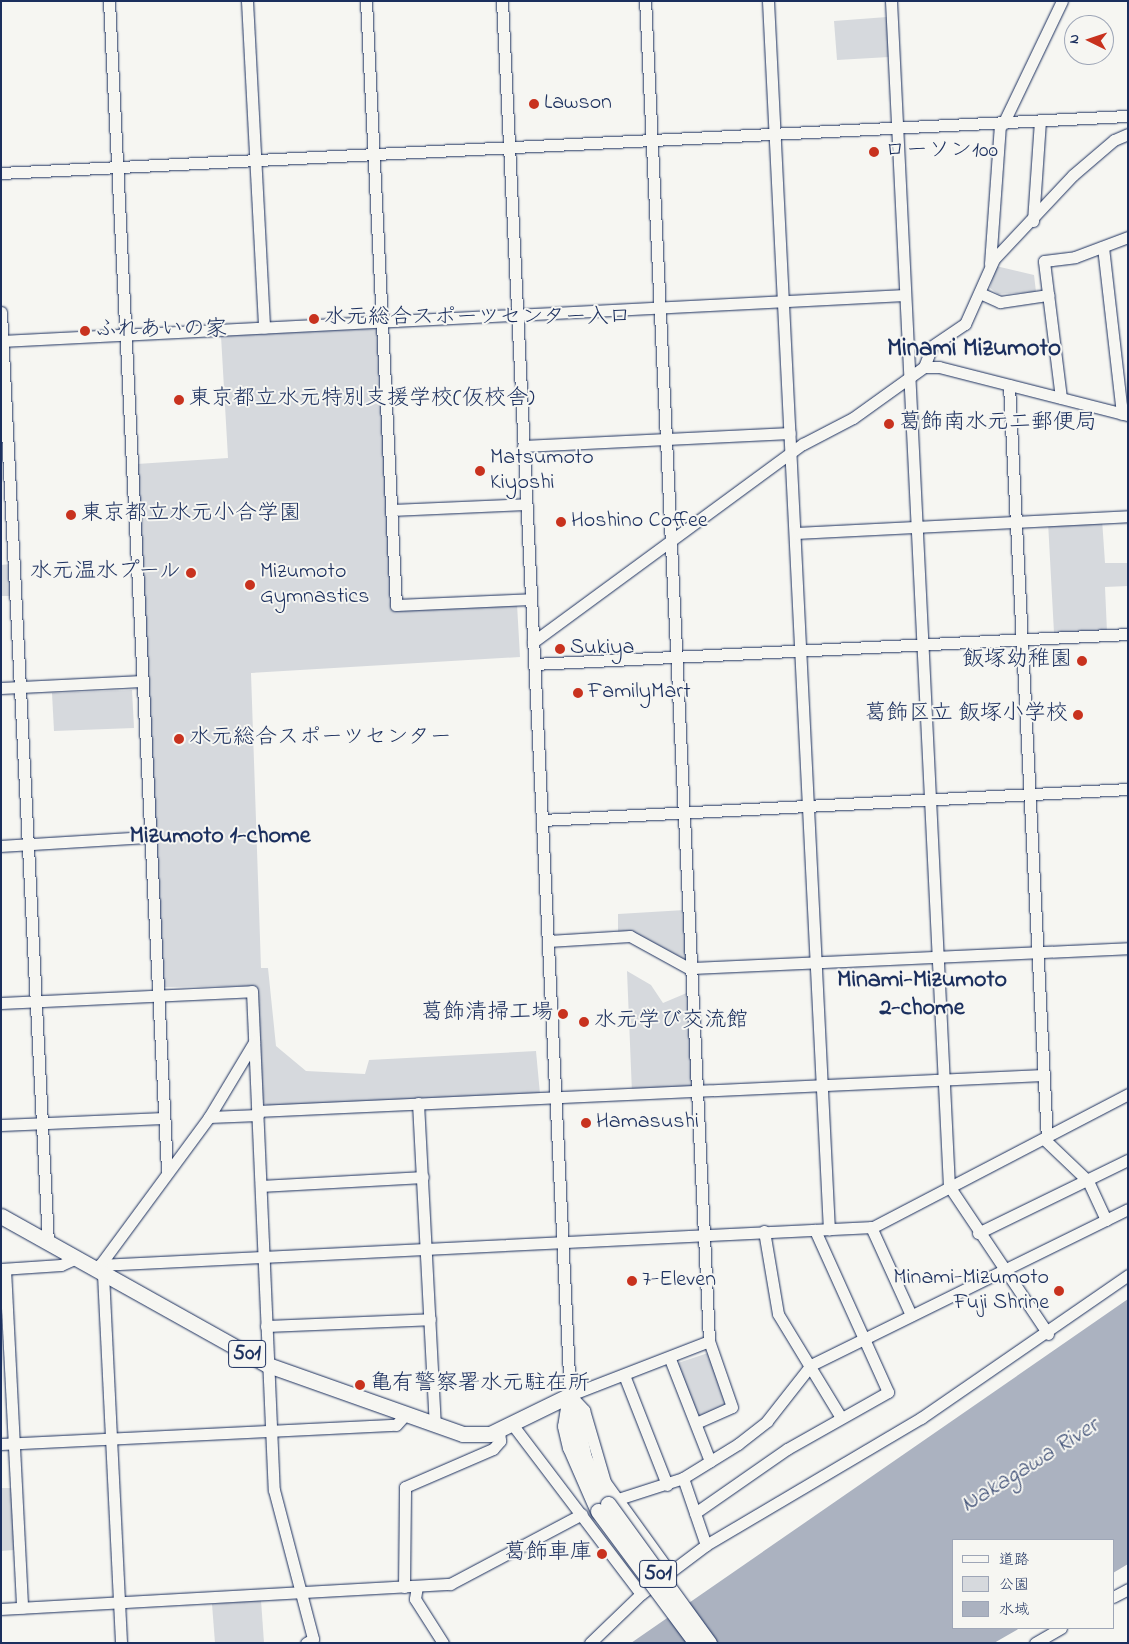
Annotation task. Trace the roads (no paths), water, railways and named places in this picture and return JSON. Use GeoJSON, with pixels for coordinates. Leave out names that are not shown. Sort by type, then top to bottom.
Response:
{"type":"FeatureCollection","features":[{"type":"Feature","properties":{"kind":"main road","name":"501"},"geometry":{"type":"LineString","coordinates":[[1,1216],[268,1365],[404,1418],[435,1424],[476,1436],[505,1427],[570,1395]]}},
{"type":"Feature","properties":{"kind":"main road","name":"501"},"geometry":{"type":"LineString","coordinates":[[570,1395],[565,1426],[570,1447],[696,1643]]}},
{"type":"Feature","properties":{"kind":"main road","name":"501"},"geometry":{"type":"LineString","coordinates":[[607,1505],[709,1643]]}},
{"type":"Feature","properties":{"kind":"street"},"geometry":{"type":"LineString","coordinates":[[109,1],[167,1172]]}},
{"type":"Feature","properties":{"kind":"street"},"geometry":{"type":"LineString","coordinates":[[247,1],[264,328]]}},
{"type":"Feature","properties":{"kind":"street"},"geometry":{"type":"LineString","coordinates":[[366,1],[396,605],[531,599]]}},
{"type":"Feature","properties":{"kind":"street"},"geometry":{"type":"LineString","coordinates":[[502,1],[570,1395],[584,1410],[607,1505],[670,1572]]}},
{"type":"Feature","properties":{"kind":"street"},"geometry":{"type":"LineString","coordinates":[[645,1],[709,1341],[732,1406],[696,1423]]}},
{"type":"Feature","properties":{"kind":"street"},"geometry":{"type":"LineString","coordinates":[[768,1],[790,454],[796,533],[829,1229]]}},
{"type":"Feature","properties":{"kind":"street"},"geometry":{"type":"LineString","coordinates":[[891,1],[949,1186],[978,1233],[1048,1334]]}},
{"type":"Feature","properties":{"kind":"street"},"geometry":{"type":"LineString","coordinates":[[990,271],[1001,124],[1062,1]]}},
{"type":"Feature","properties":{"kind":"street"},"geometry":{"type":"LineString","coordinates":[[1,173],[897,130],[1128,116]]}},
{"type":"Feature","properties":{"kind":"street"},"geometry":{"type":"LineString","coordinates":[[1033,221],[1040,122]]}},
{"type":"Feature","properties":{"kind":"street"},"geometry":{"type":"LineString","coordinates":[[533,642],[565,615],[671,544],[790,454],[909,380],[924,368],[932,346],[966,324],[982,294],[994,259],[1033,221],[1073,175],[1114,140],[1128,134]]}},
{"type":"Feature","properties":{"kind":"street"},"geometry":{"type":"LineString","coordinates":[[1061,398],[1044,261],[1103,248],[1128,237]]}},
{"type":"Feature","properties":{"kind":"street"},"geometry":{"type":"LineString","coordinates":[[924,368],[939,367],[1125,414],[1103,248]]}},
{"type":"Feature","properties":{"kind":"street"},"geometry":{"type":"LineString","coordinates":[[982,294],[1000,302],[1048,296]]}},
{"type":"Feature","properties":{"kind":"street"},"geometry":{"type":"LineString","coordinates":[[2,341],[905,295]]}},
{"type":"Feature","properties":{"kind":"street"},"geometry":{"type":"LineString","coordinates":[[1,312],[7,528],[21,688],[48,1242]]}},
{"type":"Feature","properties":{"kind":"street"},"geometry":{"type":"LineString","coordinates":[[1009,384],[1046,1140],[1088,1181],[1106,1220]]}},
{"type":"Feature","properties":{"kind":"street"},"geometry":{"type":"LineString","coordinates":[[523,446],[790,433]]}},
{"type":"Feature","properties":{"kind":"street"},"geometry":{"type":"LineString","coordinates":[[392,510],[526,504]]}},
{"type":"Feature","properties":{"kind":"street"},"geometry":{"type":"LineString","coordinates":[[796,533],[1128,516]]}},
{"type":"Feature","properties":{"kind":"street"},"geometry":{"type":"LineString","coordinates":[[534,664],[1128,634]]}},
{"type":"Feature","properties":{"kind":"street"},"geometry":{"type":"LineString","coordinates":[[1,688],[142,681]]}},
{"type":"Feature","properties":{"kind":"street"},"geometry":{"type":"LineString","coordinates":[[542,820],[1128,790]]}},
{"type":"Feature","properties":{"kind":"street"},"geometry":{"type":"LineString","coordinates":[[1,846],[150,838]]}},
{"type":"Feature","properties":{"kind":"street"},"geometry":{"type":"LineString","coordinates":[[548,941],[630,936],[692,969],[1128,948]]}},
{"type":"Feature","properties":{"kind":"street"},"geometry":{"type":"LineString","coordinates":[[1,1004],[252,991],[274,1490],[313,1640],[306,1643]]}},
{"type":"Feature","properties":{"kind":"street"},"geometry":{"type":"LineString","coordinates":[[120,1643],[100,1270],[167,1172],[209,1117],[254,1042]]}},
{"type":"Feature","properties":{"kind":"street"},"geometry":{"type":"LineString","coordinates":[[209,1117],[556,1096],[698,1092],[1043,1075]]}},
{"type":"Feature","properties":{"kind":"street"},"geometry":{"type":"LineString","coordinates":[[100,1270],[264,1256],[871,1227],[949,1186],[1046,1140],[1128,1094]]}},
{"type":"Feature","properties":{"kind":"street"},"geometry":{"type":"LineString","coordinates":[[418,1103],[435,1424]]}},
{"type":"Feature","properties":{"kind":"street"},"geometry":{"type":"LineString","coordinates":[[1,1125],[164,1118]]}},
{"type":"Feature","properties":{"kind":"street"},"geometry":{"type":"LineString","coordinates":[[978,1233],[1128,1160]]}},
{"type":"Feature","properties":{"kind":"street"},"geometry":{"type":"LineString","coordinates":[[261,1186],[423,1177]]}},
{"type":"Feature","properties":{"kind":"street"},"geometry":{"type":"LineString","coordinates":[[607,1505],[667,1485],[683,1478],[710,1461],[767,1421],[811,1365],[864,1337],[1128,1209]]}},
{"type":"Feature","properties":{"kind":"street"},"geometry":{"type":"LineString","coordinates":[[871,1227],[911,1315]]}},
{"type":"Feature","properties":{"kind":"street"},"geometry":{"type":"LineString","coordinates":[[695,1513],[840,1416],[888,1392],[815,1230]]}},
{"type":"Feature","properties":{"kind":"street"},"geometry":{"type":"LineString","coordinates":[[764,1231],[773,1300],[840,1416]]}},
{"type":"Feature","properties":{"kind":"street"},"geometry":{"type":"LineString","coordinates":[[22,1608],[3,1269],[61,1265],[77,1258]]}},
{"type":"Feature","properties":{"kind":"street"},"geometry":{"type":"LineString","coordinates":[[590,1643],[641,1594],[706,1545],[921,1418],[1048,1334],[1128,1276]]}},
{"type":"Feature","properties":{"kind":"street"},"geometry":{"type":"LineString","coordinates":[[266,1326],[430,1318]]}},
{"type":"Feature","properties":{"kind":"street"},"geometry":{"type":"LineString","coordinates":[[570,1395],[670,1359],[709,1341]]}},
{"type":"Feature","properties":{"kind":"street"},"geometry":{"type":"LineString","coordinates":[[670,1359],[710,1461]]}},
{"type":"Feature","properties":{"kind":"street"},"geometry":{"type":"LineString","coordinates":[[624,1375],[667,1485]]}},
{"type":"Feature","properties":{"kind":"street"},"geometry":{"type":"LineString","coordinates":[[1,1444],[272,1431],[404,1418]]}},
{"type":"Feature","properties":{"kind":"street"},"geometry":{"type":"LineString","coordinates":[[404,1587],[405,1487],[493,1449],[500,1441],[505,1427],[582,1514],[641,1594]]}},
{"type":"Feature","properties":{"kind":"street"},"geometry":{"type":"LineString","coordinates":[[683,1478],[706,1545]]}},
{"type":"Feature","properties":{"kind":"street"},"geometry":{"type":"LineString","coordinates":[[1,1609],[301,1594],[456,1582],[582,1514]]}},
{"type":"Feature","properties":{"kind":"street"},"geometry":{"type":"LineString","coordinates":[[417,1586],[416,1599],[443,1643]]}},
{"type":"Feature","properties":{"kind":"street"},"geometry":{"type":"LineString","coordinates":[[1114,1596],[1128,1589]]}},
{"type":"Feature","properties":{"kind":"street"},"geometry":{"type":"LineString","coordinates":[[1035,1643],[1059,1629]]}},
{"type":"Feature","properties":{"kind":"water","name":"Nakagawa River"},"geometry":{"type":"Polygon","coordinates":[[[1128,1299],[1128,1564],[1114,1572],[1114,1539],[952,1539],[952,1629],[1018,1629],[994,1643],[631,1643],[1128,1299]]]}},
{"type":"Feature","properties":{"kind":"place","name":"Lawson"},"geometry":{"type":"Point","coordinates":[534,104]}},
{"type":"Feature","properties":{"kind":"place","name":"ローソン100"},"geometry":{"type":"Point","coordinates":[874,152]}},
{"type":"Feature","properties":{"kind":"place","name":"水元総合スポーツセンター入口"},"geometry":{"type":"Point","coordinates":[314,319]}},
{"type":"Feature","properties":{"kind":"place","name":"ふれあいの家"},"geometry":{"type":"Point","coordinates":[85,331]}},
{"type":"Feature","properties":{"kind":"place","name":"東京都立水元特別支援学校(仮校舎)"},"geometry":{"type":"Point","coordinates":[179,400]}},
{"type":"Feature","properties":{"kind":"place","name":"葛飾南水元二郵便局"},"geometry":{"type":"Point","coordinates":[889,424]}},
{"type":"Feature","properties":{"kind":"place","name":"Matsumoto Kiyoshi"},"geometry":{"type":"Point","coordinates":[480,471]}},
{"type":"Feature","properties":{"kind":"place","name":"東京都立水元小合学園"},"geometry":{"type":"Point","coordinates":[71,515]}},
{"type":"Feature","properties":{"kind":"place","name":"Hoshino Coffee"},"geometry":{"type":"Point","coordinates":[561,522]}},
{"type":"Feature","properties":{"kind":"place","name":"水元温水プール"},"geometry":{"type":"Point","coordinates":[191,573]}},
{"type":"Feature","properties":{"kind":"place","name":"Mizumoto Gymnastics"},"geometry":{"type":"Point","coordinates":[250,585]}},
{"type":"Feature","properties":{"kind":"place","name":"Sukiya"},"geometry":{"type":"Point","coordinates":[560,649]}},
{"type":"Feature","properties":{"kind":"place","name":"飯塚幼稚園"},"geometry":{"type":"Point","coordinates":[1082,661]}},
{"type":"Feature","properties":{"kind":"place","name":"FamilyMart"},"geometry":{"type":"Point","coordinates":[578,693]}},
{"type":"Feature","properties":{"kind":"place","name":"葛飾区立 飯塚小学校"},"geometry":{"type":"Point","coordinates":[1078,715]}},
{"type":"Feature","properties":{"kind":"place","name":"水元総合スポーツセンター"},"geometry":{"type":"Point","coordinates":[179,739]}},
{"type":"Feature","properties":{"kind":"place","name":"葛飾清掃工場"},"geometry":{"type":"Point","coordinates":[563,1014]}},
{"type":"Feature","properties":{"kind":"place","name":"水元学び交流館"},"geometry":{"type":"Point","coordinates":[584,1022]}},
{"type":"Feature","properties":{"kind":"place","name":"Hamasushi"},"geometry":{"type":"Point","coordinates":[586,1123]}},
{"type":"Feature","properties":{"kind":"place","name":"7-Eleven"},"geometry":{"type":"Point","coordinates":[632,1281]}},
{"type":"Feature","properties":{"kind":"place","name":"Minami-Mizumoto Fuji Shrine"},"geometry":{"type":"Point","coordinates":[1059,1291]}},
{"type":"Feature","properties":{"kind":"place","name":"亀有警察署水元駐在所"},"geometry":{"type":"Point","coordinates":[360,1385]}},
{"type":"Feature","properties":{"kind":"place","name":"葛飾車庫"},"geometry":{"type":"Point","coordinates":[602,1554]}},
{"type":"Feature","properties":{"kind":"district","name":"Minami Mizumoto"},"geometry":{"type":"Point","coordinates":[974,349]}},
{"type":"Feature","properties":{"kind":"district","name":"Mizumoto 1-chome"},"geometry":{"type":"Point","coordinates":[220,837]}},
{"type":"Feature","properties":{"kind":"district","name":"Minami-Mizumoto 2-chome"},"geometry":{"type":"Point","coordinates":[922,995]}}]}
